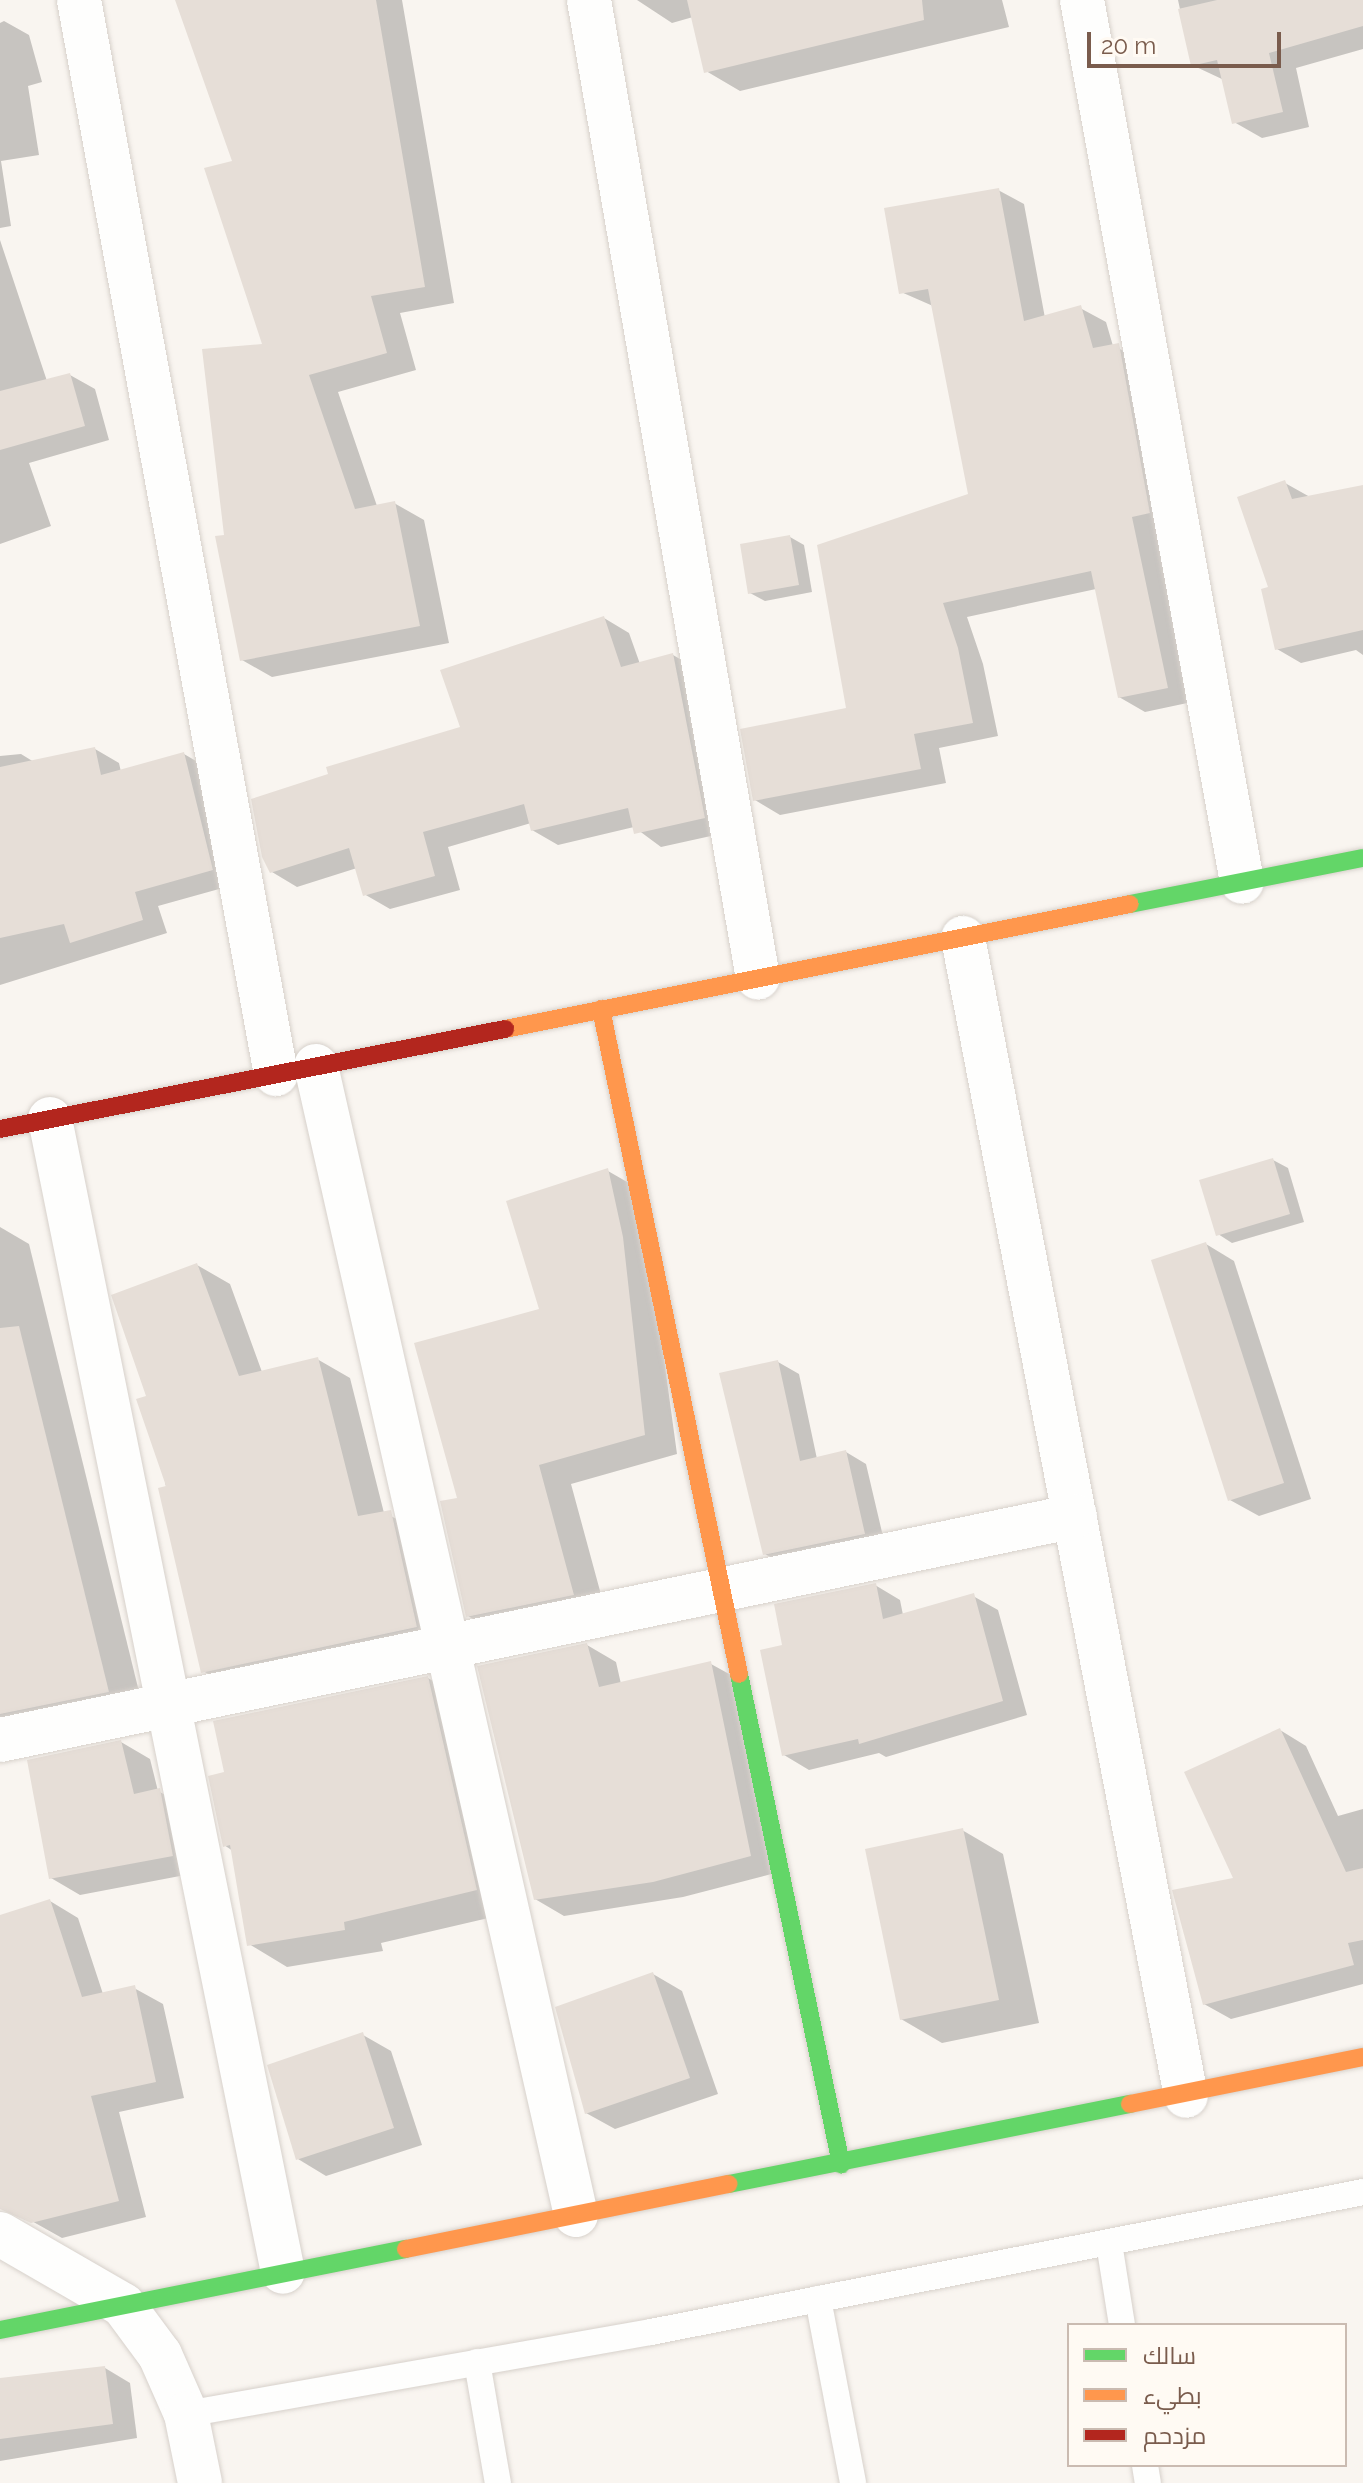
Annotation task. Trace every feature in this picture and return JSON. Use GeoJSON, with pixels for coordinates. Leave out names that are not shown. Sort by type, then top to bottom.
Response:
{"type":"FeatureCollection","features":[{"type":"Feature","properties":{"kind":"street"},"geometry":{"type":"LineString","coordinates":[[79,0],[296,1070],[448,1645],[576,2215]]}},
{"type":"Feature","properties":{"kind":"street"},"geometry":{"type":"LineString","coordinates":[[589,0],[758,978]]}},
{"type":"Feature","properties":{"kind":"street"},"geometry":{"type":"LineString","coordinates":[[1082,0],[1242,882]]}},
{"type":"Feature","properties":{"kind":"street"},"geometry":{"type":"LineString","coordinates":[[0,1129],[1363,858]]}},
{"type":"Feature","properties":{"kind":"street"},"geometry":{"type":"LineString","coordinates":[[963,938],[1186,2096]]}},
{"type":"Feature","properties":{"kind":"street"},"geometry":{"type":"LineString","coordinates":[[601,1009],[841,2164]]}},
{"type":"Feature","properties":{"kind":"street"},"geometry":{"type":"LineString","coordinates":[[50,1119],[283,2272]]}},
{"type":"Feature","properties":{"kind":"street"},"geometry":{"type":"LineString","coordinates":[[0,1740],[720,1586],[1075,1516]]}},
{"type":"Feature","properties":{"kind":"street"},"geometry":{"type":"LineString","coordinates":[[0,2330],[1186,2096],[1363,2057]]}},
{"type":"Feature","properties":{"kind":"street"},"geometry":{"type":"LineString","coordinates":[[0,2234],[123,2305],[160,2355],[186,2414],[200,2483]]}},
{"type":"Feature","properties":{"kind":"lane"},"geometry":{"type":"LineString","coordinates":[[186,2414],[818,2299],[1363,2192]]}},
{"type":"Feature","properties":{"kind":"lane"},"geometry":{"type":"LineString","coordinates":[[1109,2243],[1122,2323]]}},
{"type":"Feature","properties":{"kind":"lane"},"geometry":{"type":"LineString","coordinates":[[818,2299],[853,2483]]}},
{"type":"Feature","properties":{"kind":"lane"},"geometry":{"type":"LineString","coordinates":[[477,2362],[498,2483]]}},
{"type":"Feature","properties":{"kind":"building"},"geometry":{"type":"Polygon","coordinates":[[[175,0],[376,0],[425,287],[371,296],[387,353],[309,375],[355,509],[395,501],[420,626],[240,661],[215,536],[224,535],[202,349],[262,344],[204,168],[232,161],[175,0]]]}},
{"type":"Feature","properties":{"kind":"building"},"geometry":{"type":"Polygon","coordinates":[[[687,0],[922,0],[924,20],[704,73],[687,0]]]}},
{"type":"Feature","properties":{"kind":"building"},"geometry":{"type":"Polygon","coordinates":[[[1217,0],[1363,0],[1363,26],[1269,53],[1283,112],[1232,124],[1217,60],[1191,66],[1178,9],[1217,0]]]}},
{"type":"Feature","properties":{"kind":"building"},"geometry":{"type":"Polygon","coordinates":[[[999,188],[1024,321],[1081,305],[1093,348],[1119,343],[1150,513],[1132,517],[1168,688],[1118,698],[1091,571],[943,603],[958,648],[973,723],[914,734],[921,769],[753,801],[740,729],[846,708],[817,545],[968,494],[928,289],[899,294],[884,208],[999,188]]]}},
{"type":"Feature","properties":{"kind":"building"},"geometry":{"type":"Polygon","coordinates":[[[70,373],[85,426],[0,450],[0,391],[70,373]]]}},
{"type":"Feature","properties":{"kind":"building"},"geometry":{"type":"Polygon","coordinates":[[[1285,480],[1292,499],[1363,485],[1363,630],[1275,650],[1261,589],[1268,587],[1237,497],[1285,480]]]}},
{"type":"Feature","properties":{"kind":"building"},"geometry":{"type":"Polygon","coordinates":[[[790,535],[799,585],[748,594],[740,544],[790,535]]]}},
{"type":"Feature","properties":{"kind":"building"},"geometry":{"type":"Polygon","coordinates":[[[604,616],[621,667],[673,653],[705,818],[634,834],[628,808],[531,831],[524,804],[423,832],[435,876],[363,896],[349,848],[270,873],[262,857],[251,799],[328,774],[326,767],[460,727],[440,670],[604,616]]]}},
{"type":"Feature","properties":{"kind":"building"},"geometry":{"type":"Polygon","coordinates":[[[95,747],[101,775],[184,752],[213,870],[135,892],[143,920],[70,943],[64,924],[0,938],[0,767],[95,747]]]}},
{"type":"Feature","properties":{"kind":"building"},"geometry":{"type":"Polygon","coordinates":[[[1273,1158],[1290,1214],[1216,1236],[1199,1180],[1273,1158]]]}},
{"type":"Feature","properties":{"kind":"building"},"geometry":{"type":"Polygon","coordinates":[[[608,1168],[623,1237],[645,1435],[539,1465],[574,1595],[466,1617],[440,1501],[457,1498],[414,1343],[539,1309],[506,1201],[608,1168]]]}},
{"type":"Feature","properties":{"kind":"building"},"geometry":{"type":"Polygon","coordinates":[[[1206,1242],[1284,1483],[1228,1501],[1151,1260],[1206,1242]]]}},
{"type":"Feature","properties":{"kind":"building"},"geometry":{"type":"Polygon","coordinates":[[[197,1263],[239,1376],[318,1357],[358,1516],[391,1510],[417,1627],[201,1673],[158,1488],[166,1486],[136,1399],[146,1396],[111,1295],[197,1263]]]}},
{"type":"Feature","properties":{"kind":"building"},"geometry":{"type":"Polygon","coordinates":[[[19,1326],[109,1692],[0,1714],[0,1328],[19,1326]]]}},
{"type":"Feature","properties":{"kind":"building"},"geometry":{"type":"Polygon","coordinates":[[[778,1360],[800,1461],[846,1450],[865,1534],[763,1555],[719,1373],[778,1360]]]}},
{"type":"Feature","properties":{"kind":"building"},"geometry":{"type":"Polygon","coordinates":[[[876,1583],[883,1619],[974,1593],[1003,1701],[859,1744],[858,1739],[782,1756],[760,1650],[782,1645],[774,1604],[876,1583]]]}},
{"type":"Feature","properties":{"kind":"building"},"geometry":{"type":"Polygon","coordinates":[[[587,1643],[599,1687],[711,1661],[751,1856],[653,1882],[534,1900],[477,1666],[587,1643]]]}},
{"type":"Feature","properties":{"kind":"building"},"geometry":{"type":"Polygon","coordinates":[[[428,1676],[477,1890],[344,1922],[345,1930],[247,1946],[230,1845],[223,1847],[208,1776],[224,1772],[213,1721],[428,1676]]]}},
{"type":"Feature","properties":{"kind":"building"},"geometry":{"type":"Polygon","coordinates":[[[1280,1728],[1346,1872],[1363,1868],[1363,1940],[1348,1943],[1354,1965],[1203,2005],[1172,1890],[1233,1878],[1184,1772],[1280,1728]]]}},
{"type":"Feature","properties":{"kind":"building"},"geometry":{"type":"Polygon","coordinates":[[[121,1740],[134,1794],[160,1788],[173,1856],[49,1879],[27,1760],[121,1740]]]}},
{"type":"Feature","properties":{"kind":"building"},"geometry":{"type":"Polygon","coordinates":[[[963,1828],[999,2000],[900,2020],[865,1849],[963,1828]]]}},
{"type":"Feature","properties":{"kind":"building"},"geometry":{"type":"Polygon","coordinates":[[[50,1899],[82,1997],[135,1985],[156,2082],[91,2096],[119,2201],[31,2223],[0,2209],[0,1915],[50,1899]]]}},
{"type":"Feature","properties":{"kind":"building"},"geometry":{"type":"Polygon","coordinates":[[[653,1972],[690,2078],[585,2114],[555,2007],[653,1972]]]}},
{"type":"Feature","properties":{"kind":"building"},"geometry":{"type":"Polygon","coordinates":[[[363,2032],[394,2128],[296,2160],[267,2065],[363,2032]]]}},
{"type":"Feature","properties":{"kind":"building"},"geometry":{"type":"Polygon","coordinates":[[[105,2366],[113,2424],[0,2439],[0,2378],[105,2366]]]}},
{"type":"Feature","properties":{"kind":"traffic: fast"},"geometry":{"type":"LineString","coordinates":[[1130,904],[1363,858]]}},
{"type":"Feature","properties":{"kind":"traffic: fast"},"geometry":{"type":"LineString","coordinates":[[739,1674],[841,2164]]}},
{"type":"Feature","properties":{"kind":"traffic: fast"},"geometry":{"type":"LineString","coordinates":[[729,2184],[1130,2104]]}},
{"type":"Feature","properties":{"kind":"traffic: fast"},"geometry":{"type":"LineString","coordinates":[[0,2330],[406,2249]]}},
{"type":"Feature","properties":{"kind":"traffic: slow"},"geometry":{"type":"LineString","coordinates":[[505,1029],[1130,904]]}},
{"type":"Feature","properties":{"kind":"traffic: slow"},"geometry":{"type":"LineString","coordinates":[[601,1009],[739,1674]]}},
{"type":"Feature","properties":{"kind":"traffic: slow"},"geometry":{"type":"LineString","coordinates":[[1130,2104],[1363,2057]]}},
{"type":"Feature","properties":{"kind":"traffic: slow"},"geometry":{"type":"LineString","coordinates":[[406,2249],[729,2184]]}},
{"type":"Feature","properties":{"kind":"traffic: jam"},"geometry":{"type":"LineString","coordinates":[[0,1129],[505,1029]]}}]}
